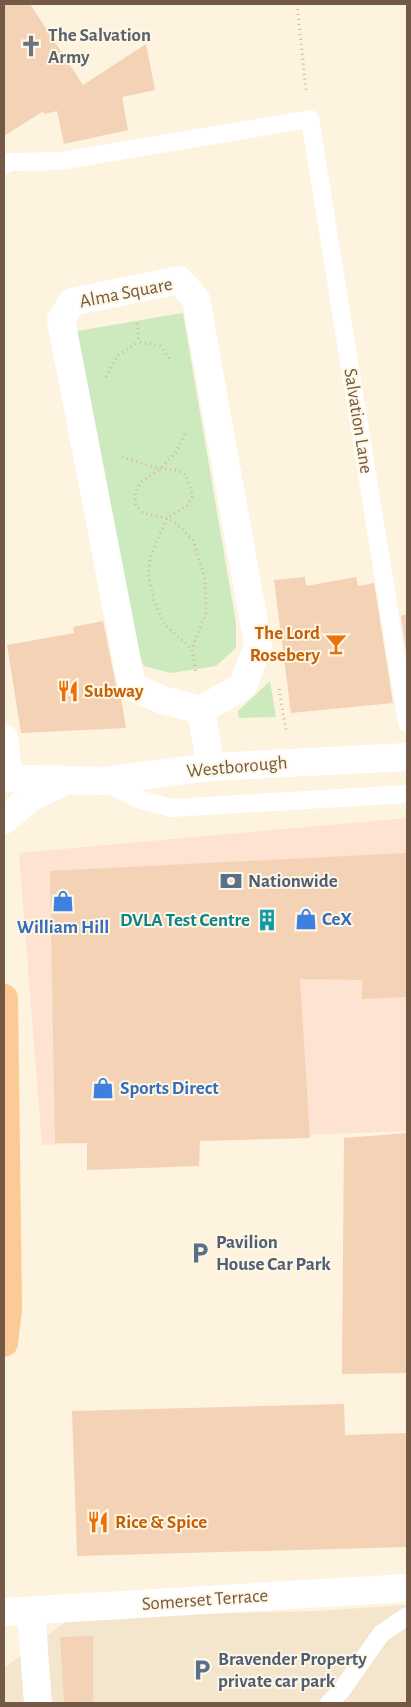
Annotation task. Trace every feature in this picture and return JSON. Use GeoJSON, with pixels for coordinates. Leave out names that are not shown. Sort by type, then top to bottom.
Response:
{"type":"FeatureCollection","features":[{"type":"Feature","properties":{"kind":"highway"},"geometry":{"type":"LineString","coordinates":[[4,998],[8,1309],[4,1343]]}},
{"type":"Feature","properties":{"kind":"street","name":"Alma Square"},"geometry":{"type":"LineString","coordinates":[[179,280],[196,299],[258,645],[243,686],[201,710],[163,700],[132,687],[61,320],[72,302],[179,280]]}},
{"type":"Feature","properties":{"kind":"street"},"geometry":{"type":"LineString","coordinates":[[201,710],[211,767]]}},
{"type":"Feature","properties":{"kind":"street"},"geometry":{"type":"LineString","coordinates":[[4,738],[6,778]]}},
{"type":"Feature","properties":{"kind":"street","name":"Westborough"},"geometry":{"type":"LineString","coordinates":[[6,778],[101,781],[211,767],[407,757]]}},
{"type":"Feature","properties":{"kind":"street","name":"Westborough"},"geometry":{"type":"LineString","coordinates":[[4,820],[30,798],[67,780]]}},
{"type":"Feature","properties":{"kind":"street","name":"Somerset Terrace"},"geometry":{"type":"LineString","coordinates":[[4,1612],[407,1588]]}},
{"type":"Feature","properties":{"kind":"street"},"geometry":{"type":"LineString","coordinates":[[31,1611],[38,1703]]}},
{"type":"Feature","properties":{"kind":"lane"},"geometry":{"type":"LineString","coordinates":[[4,165],[10,162],[61,161],[310,119]]}},
{"type":"Feature","properties":{"kind":"lane","name":"Salvation Lane"},"geometry":{"type":"LineString","coordinates":[[310,119],[407,724]]}},
{"type":"Feature","properties":{"kind":"lane"},"geometry":{"type":"LineString","coordinates":[[101,781],[138,799],[172,808],[407,794]]}},
{"type":"Feature","properties":{"kind":"lane"},"geometry":{"type":"LineString","coordinates":[[329,1703],[341,1691],[381,1634],[407,1616]]}},
{"type":"Feature","properties":{"kind":"path"},"geometry":{"type":"LineString","coordinates":[[297,4],[310,119]]}},
{"type":"Feature","properties":{"kind":"path"},"geometry":{"type":"LineString","coordinates":[[130,290],[137,321],[139,342]]}},
{"type":"Feature","properties":{"kind":"path"},"geometry":{"type":"LineString","coordinates":[[103,384],[118,355],[139,342],[160,346],[174,364]]}},
{"type":"Feature","properties":{"kind":"path"},"geometry":{"type":"LineString","coordinates":[[187,429],[176,452],[160,469],[141,482],[135,493],[136,505],[143,513],[167,518],[180,527],[193,540],[205,579],[206,613],[192,649],[201,710]]}},
{"type":"Feature","properties":{"kind":"path"},"geometry":{"type":"LineString","coordinates":[[118,450],[122,458],[160,469],[177,470],[186,474],[193,496],[187,506],[167,518],[151,555],[148,574],[154,600],[164,624],[192,649]]}},
{"type":"Feature","properties":{"kind":"path"},"geometry":{"type":"LineString","coordinates":[[278,680],[283,715]]}},
{"type":"Feature","properties":{"kind":"shaded area"},"geometry":{"type":"Polygon","coordinates":[[[407,818],[407,1131],[42,1145],[19,853],[407,818]]]}},
{"type":"Feature","properties":{"kind":"shaded area"},"geometry":{"type":"Polygon","coordinates":[[[407,1605],[407,1703],[4,1703],[4,1668],[72,1617],[317,1611],[407,1605]]]}},
{"type":"Feature","properties":{"kind":"green space"},"geometry":{"type":"Polygon","coordinates":[[[183,313],[236,623],[236,648],[216,666],[171,673],[144,666],[129,634],[77,331],[183,313]]]}},
{"type":"Feature","properties":{"kind":"green space"},"geometry":{"type":"Polygon","coordinates":[[[270,681],[276,717],[239,718],[238,711],[270,681]]]}},
{"type":"Feature","properties":{"kind":"building"},"geometry":{"type":"Polygon","coordinates":[[[4,4],[30,4],[83,85],[146,44],[155,90],[122,97],[128,130],[64,144],[57,111],[44,114],[43,111],[4,136],[4,4]]]}},
{"type":"Feature","properties":{"kind":"building","name":"The Lord Rosebery"},"geometry":{"type":"Polygon","coordinates":[[[305,577],[306,586],[356,577],[358,586],[374,583],[393,703],[291,713],[274,580],[305,577]]]}},
{"type":"Feature","properties":{"kind":"building"},"geometry":{"type":"Polygon","coordinates":[[[407,614],[407,658],[401,616],[407,614]]]}},
{"type":"Feature","properties":{"kind":"building"},"geometry":{"type":"Polygon","coordinates":[[[103,621],[126,728],[21,733],[7,645],[74,633],[73,627],[103,621]]]}},
{"type":"Feature","properties":{"kind":"building"},"geometry":{"type":"Polygon","coordinates":[[[407,853],[407,997],[362,999],[362,980],[300,979],[310,1138],[200,1141],[199,1166],[87,1170],[87,1143],[55,1143],[50,871],[407,853]]]}},
{"type":"Feature","properties":{"kind":"building"},"geometry":{"type":"Polygon","coordinates":[[[407,1133],[407,1373],[342,1374],[344,1138],[407,1133]]]}},
{"type":"Feature","properties":{"kind":"building"},"geometry":{"type":"Polygon","coordinates":[[[344,1404],[345,1435],[407,1433],[407,1547],[77,1556],[72,1411],[344,1404]]]}},
{"type":"Feature","properties":{"kind":"building"},"geometry":{"type":"Polygon","coordinates":[[[93,1636],[93,1703],[64,1703],[60,1637],[93,1636]]]}},
{"type":"Feature","properties":{"kind":"place","name":"The Salvation Army"},"geometry":{"type":"Point","coordinates":[31,46]}},
{"type":"Feature","properties":{"kind":"place","name":"The Lord Rosebery"},"geometry":{"type":"Point","coordinates":[336,644]}},
{"type":"Feature","properties":{"kind":"place","name":"Subway"},"geometry":{"type":"Point","coordinates":[68,691]}},
{"type":"Feature","properties":{"kind":"place","name":"Nationwide"},"geometry":{"type":"Point","coordinates":[231,881]}},
{"type":"Feature","properties":{"kind":"place","name":"William Hill"},"geometry":{"type":"Point","coordinates":[63,901]}},
{"type":"Feature","properties":{"kind":"place","name":"CeX"},"geometry":{"type":"Point","coordinates":[306,919]}},
{"type":"Feature","properties":{"kind":"place","name":"DVLA Test Centre"},"geometry":{"type":"Point","coordinates":[267,920]}},
{"type":"Feature","properties":{"kind":"place","name":"Sports Direct"},"geometry":{"type":"Point","coordinates":[103,1088]}},
{"type":"Feature","properties":{"kind":"place","name":"Pavilion House Car Park"},"geometry":{"type":"Point","coordinates":[200,1253]}},
{"type":"Feature","properties":{"kind":"place","name":"Rice & Spice"},"geometry":{"type":"Point","coordinates":[98,1522]}},
{"type":"Feature","properties":{"kind":"place","name":"Bravender Property private car park"},"geometry":{"type":"Point","coordinates":[202,1670]}}]}
